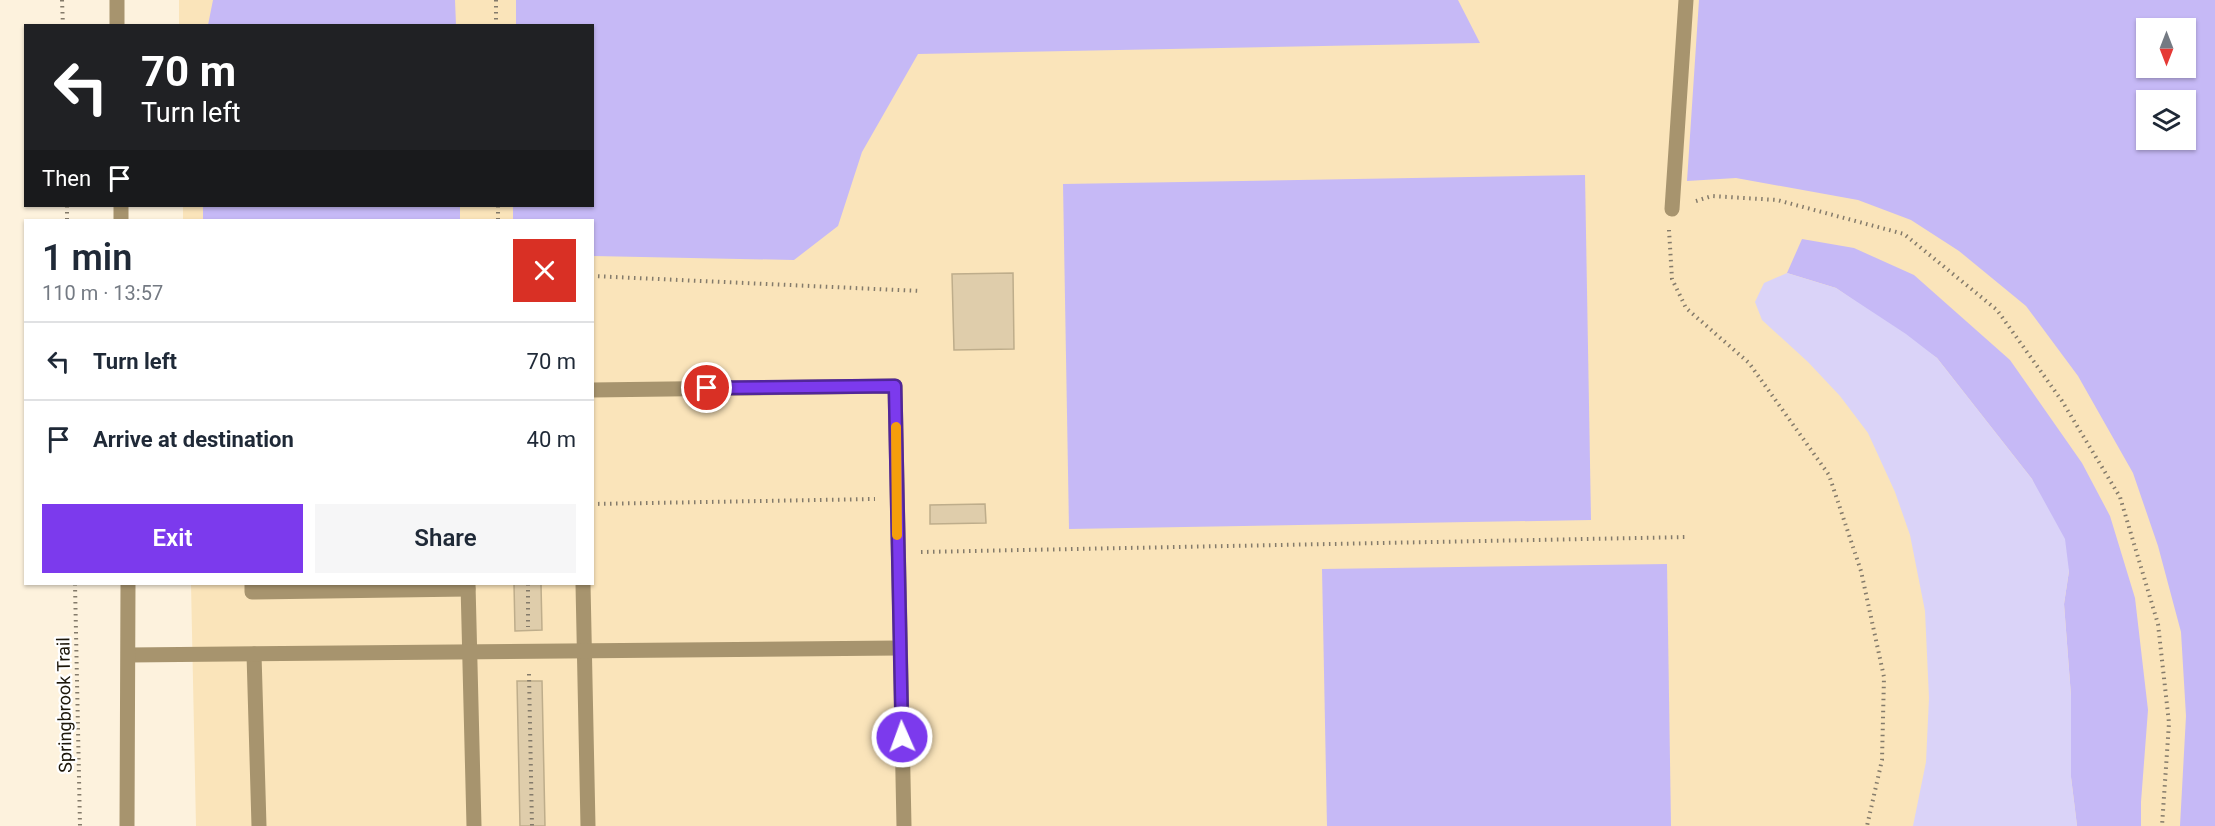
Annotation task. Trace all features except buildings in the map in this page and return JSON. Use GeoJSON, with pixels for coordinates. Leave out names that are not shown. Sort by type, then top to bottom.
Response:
{"type":"FeatureCollection","features":[{"type":"Feature","properties":{"kind":"street"},"geometry":{"type":"LineString","coordinates":[[117,0],[117,24]]}},
{"type":"Feature","properties":{"kind":"street"},"geometry":{"type":"LineString","coordinates":[[1672,209],[1686,0]]}},
{"type":"Feature","properties":{"kind":"street"},"geometry":{"type":"LineString","coordinates":[[594,390],[895,386],[904,826]]}},
{"type":"Feature","properties":{"kind":"street"},"geometry":{"type":"LineString","coordinates":[[127,826],[128,585]]}},
{"type":"Feature","properties":{"kind":"street"},"geometry":{"type":"LineString","coordinates":[[252,585],[252,592],[468,586],[474,826]]}},
{"type":"Feature","properties":{"kind":"street"},"geometry":{"type":"LineString","coordinates":[[583,585],[588,826]]}},
{"type":"Feature","properties":{"kind":"street"},"geometry":{"type":"LineString","coordinates":[[129,655],[899,648]]}},
{"type":"Feature","properties":{"kind":"street"},"geometry":{"type":"LineString","coordinates":[[254,654],[259,826]]}},
{"type":"Feature","properties":{"kind":"path"},"geometry":{"type":"LineString","coordinates":[[62,0],[63,24]]}},
{"type":"Feature","properties":{"kind":"path"},"geometry":{"type":"LineString","coordinates":[[496,0],[496,24]]}},
{"type":"Feature","properties":{"kind":"path"},"geometry":{"type":"LineString","coordinates":[[1867,826],[1882,760],[1884,677],[1861,571],[1828,475],[1749,363],[1686,308],[1672,279],[1669,236],[1672,209],[1712,196],[1778,200],[1904,234],[1997,310],[2062,401],[2120,497],[2158,624],[2169,723],[2162,826]]}},
{"type":"Feature","properties":{"kind":"path"},"geometry":{"type":"LineString","coordinates":[[594,276],[920,291]]}},
{"type":"Feature","properties":{"kind":"path"},"geometry":{"type":"LineString","coordinates":[[594,504],[897,498]]}},
{"type":"Feature","properties":{"kind":"path"},"geometry":{"type":"LineString","coordinates":[[898,552],[1688,537]]}},
{"type":"Feature","properties":{"kind":"path","name":"Springbrook Trail"},"geometry":{"type":"LineString","coordinates":[[75,585],[80,826]]}},
{"type":"Feature","properties":{"kind":"path"},"geometry":{"type":"LineString","coordinates":[[528,585],[532,826]]}},
{"type":"Feature","properties":{"kind":"shaded area"},"geometry":{"type":"Polygon","coordinates":[[[179,0],[2215,0],[2215,826],[196,826],[191,585],[594,585],[594,219],[183,219],[183,207],[594,207],[594,24],[179,24],[179,0]]]}},
{"type":"Feature","properties":{"kind":"shaded area"},"geometry":{"type":"Polygon","coordinates":[[[213,0],[455,0],[456,24],[208,24],[213,0]]]}},
{"type":"Feature","properties":{"kind":"shaded area"},"geometry":{"type":"Polygon","coordinates":[[[516,0],[1458,0],[1480,43],[918,54],[862,152],[838,226],[794,260],[594,256],[594,219],[513,219],[513,207],[594,207],[594,24],[516,24],[516,0]]]}},
{"type":"Feature","properties":{"kind":"shaded area"},"geometry":{"type":"Polygon","coordinates":[[[1699,0],[2215,0],[2215,826],[2180,826],[2186,716],[2181,632],[2158,546],[2133,473],[2078,376],[2026,306],[1959,251],[1911,220],[1858,200],[1736,178],[1687,181],[1699,0]]]}},
{"type":"Feature","properties":{"kind":"shaded area"},"geometry":{"type":"Polygon","coordinates":[[[1585,175],[1591,520],[1069,529],[1063,184],[1585,175]]]}},
{"type":"Feature","properties":{"kind":"shaded area"},"geometry":{"type":"Polygon","coordinates":[[[203,207],[460,207],[460,219],[203,219],[203,207]]]}},
{"type":"Feature","properties":{"kind":"shaded area"},"geometry":{"type":"Polygon","coordinates":[[[1802,239],[1854,248],[1914,275],[2010,360],[2082,463],[2110,516],[2135,598],[2148,710],[2141,826],[2077,826],[2071,777],[2071,696],[2064,604],[2069,571],[2032,479],[1937,358],[1836,288],[1787,273],[1802,239]]]}},
{"type":"Feature","properties":{"kind":"shaded area"},"geometry":{"type":"Polygon","coordinates":[[[1787,273],[1836,288],[1906,334],[1937,358],[2032,479],[2065,539],[2069,571],[2064,604],[2071,696],[2071,777],[2077,826],[1913,826],[1926,762],[1929,698],[1925,611],[1910,535],[1895,492],[1868,433],[1840,396],[1808,362],[1762,320],[1755,302],[1764,283],[1787,273]]]}},
{"type":"Feature","properties":{"kind":"shaded area"},"geometry":{"type":"Polygon","coordinates":[[[1667,564],[1671,826],[1327,826],[1322,569],[1667,564]]]}},
{"type":"Feature","properties":{"kind":"slow traffic"},"geometry":{"type":"LineString","coordinates":[[896,427],[897,535]]}},
{"type":"Feature","properties":{"kind":"route"},"geometry":{"type":"LineString","coordinates":[[707,388],[895,386],[902,737]]}}]}
